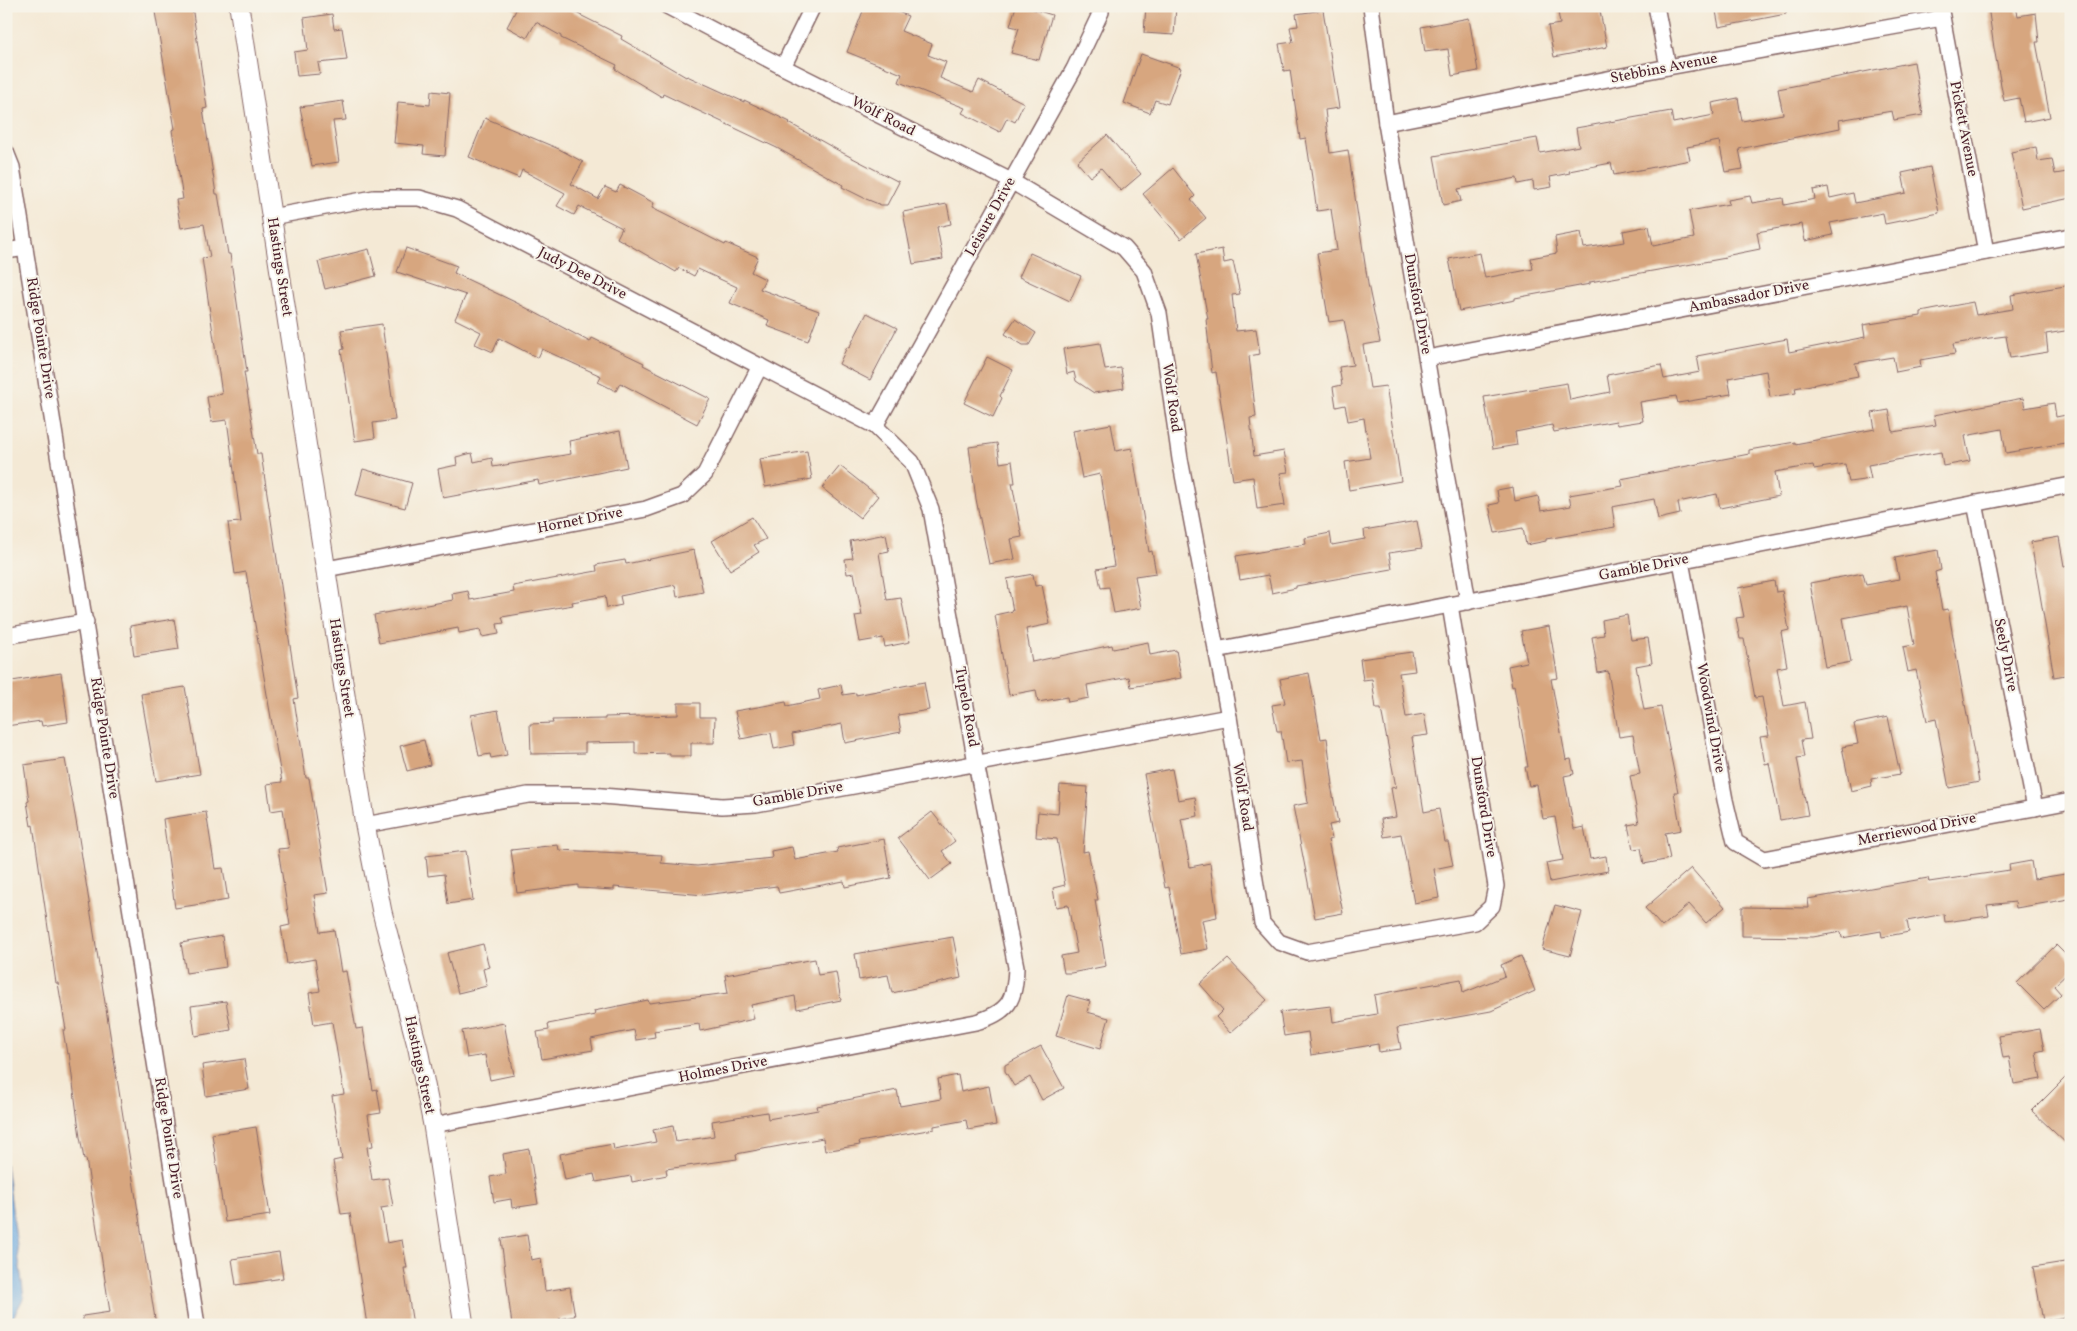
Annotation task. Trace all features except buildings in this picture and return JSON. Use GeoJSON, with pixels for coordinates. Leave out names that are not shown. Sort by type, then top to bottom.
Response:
{"type":"FeatureCollection","features":[{"type":"Feature","properties":{"kind":"street","name":"Hastings Street"},"geometry":{"type":"LineString","coordinates":[[239,6],[365,824],[382,912],[418,1049],[433,1125],[464,1325]]}},
{"type":"Feature","properties":{"kind":"street","name":"Wolf Road"},"geometry":{"type":"LineString","coordinates":[[667,6],[1011,182],[1124,248],[1144,271],[1159,313],[1180,459],[1229,717],[1262,923],[1279,942],[1307,952],[1396,936]]}},
{"type":"Feature","properties":{"kind":"street"},"geometry":{"type":"LineString","coordinates":[[783,67],[813,6]]}},
{"type":"Feature","properties":{"kind":"street","name":"Leisure Drive"},"geometry":{"type":"LineString","coordinates":[[875,426],[1074,68],[1101,12],[1101,6]]}},
{"type":"Feature","properties":{"kind":"street","name":"Dunsford Drive"},"geometry":{"type":"LineString","coordinates":[[1370,6],[1386,123],[1468,602]]}},
{"type":"Feature","properties":{"kind":"street"},"geometry":{"type":"LineString","coordinates":[[1656,6],[1668,67]]}},
{"type":"Feature","properties":{"kind":"street","name":"Stebbins Avenue"},"geometry":{"type":"LineString","coordinates":[[1386,123],[1942,12]]}},
{"type":"Feature","properties":{"kind":"street","name":"Pickett Avenue"},"geometry":{"type":"LineString","coordinates":[[1942,12],[1986,252]]}},
{"type":"Feature","properties":{"kind":"street","name":"Ridge Pointe Drive"},"geometry":{"type":"LineString","coordinates":[[6,152],[12,167],[26,248],[197,1325]]}},
{"type":"Feature","properties":{"kind":"street","name":"Judy Dee Drive"},"geometry":{"type":"LineString","coordinates":[[271,217],[374,198],[419,198],[457,209],[875,426]]}},
{"type":"Feature","properties":{"kind":"street","name":"Ambassador Drive"},"geometry":{"type":"LineString","coordinates":[[1426,358],[2071,236]]}},
{"type":"Feature","properties":{"kind":"street"},"geometry":{"type":"LineString","coordinates":[[6,251],[26,248]]}},
{"type":"Feature","properties":{"kind":"street","name":"Hornet Drive"},"geometry":{"type":"LineString","coordinates":[[326,568],[646,509],[682,496],[705,474],[760,366]]}},
{"type":"Feature","properties":{"kind":"street","name":"Tupelo Road"},"geometry":{"type":"LineString","coordinates":[[875,426],[912,462],[931,509],[976,763],[1016,967],[1015,988],[1009,1005]]}},
{"type":"Feature","properties":{"kind":"street","name":"Gamble Drive"},"geometry":{"type":"LineString","coordinates":[[1216,650],[2071,485]]}},
{"type":"Feature","properties":{"kind":"street","name":"Seely Drive"},"geometry":{"type":"LineString","coordinates":[[1975,503],[2035,808]]}},
{"type":"Feature","properties":{"kind":"street","name":"Woodwind Drive"},"geometry":{"type":"LineString","coordinates":[[1681,561],[1725,800],[1735,842],[1764,860]]}},
{"type":"Feature","properties":{"kind":"street","name":"Dunsford Drive"},"geometry":{"type":"LineString","coordinates":[[1396,936],[1475,922],[1492,906],[1496,886],[1450,605]]}},
{"type":"Feature","properties":{"kind":"street"},"geometry":{"type":"LineString","coordinates":[[6,636],[86,622]]}},
{"type":"Feature","properties":{"kind":"street","name":"Gamble Drive"},"geometry":{"type":"LineString","coordinates":[[365,824],[528,795],[590,795],[722,806],[756,804],[1229,717]]}},
{"type":"Feature","properties":{"kind":"street","name":"Merriewood Drive"},"geometry":{"type":"LineString","coordinates":[[1764,860],[2071,801]]}},
{"type":"Feature","properties":{"kind":"street","name":"Holmes Drive"},"geometry":{"type":"LineString","coordinates":[[433,1125],[976,1022],[994,1016],[1009,1005]]}},
{"type":"Feature","properties":{"kind":"water"},"geometry":{"type":"Polygon","coordinates":[[[6,1164],[24,1297],[10,1323],[6,1324],[6,1164]]]}}]}
